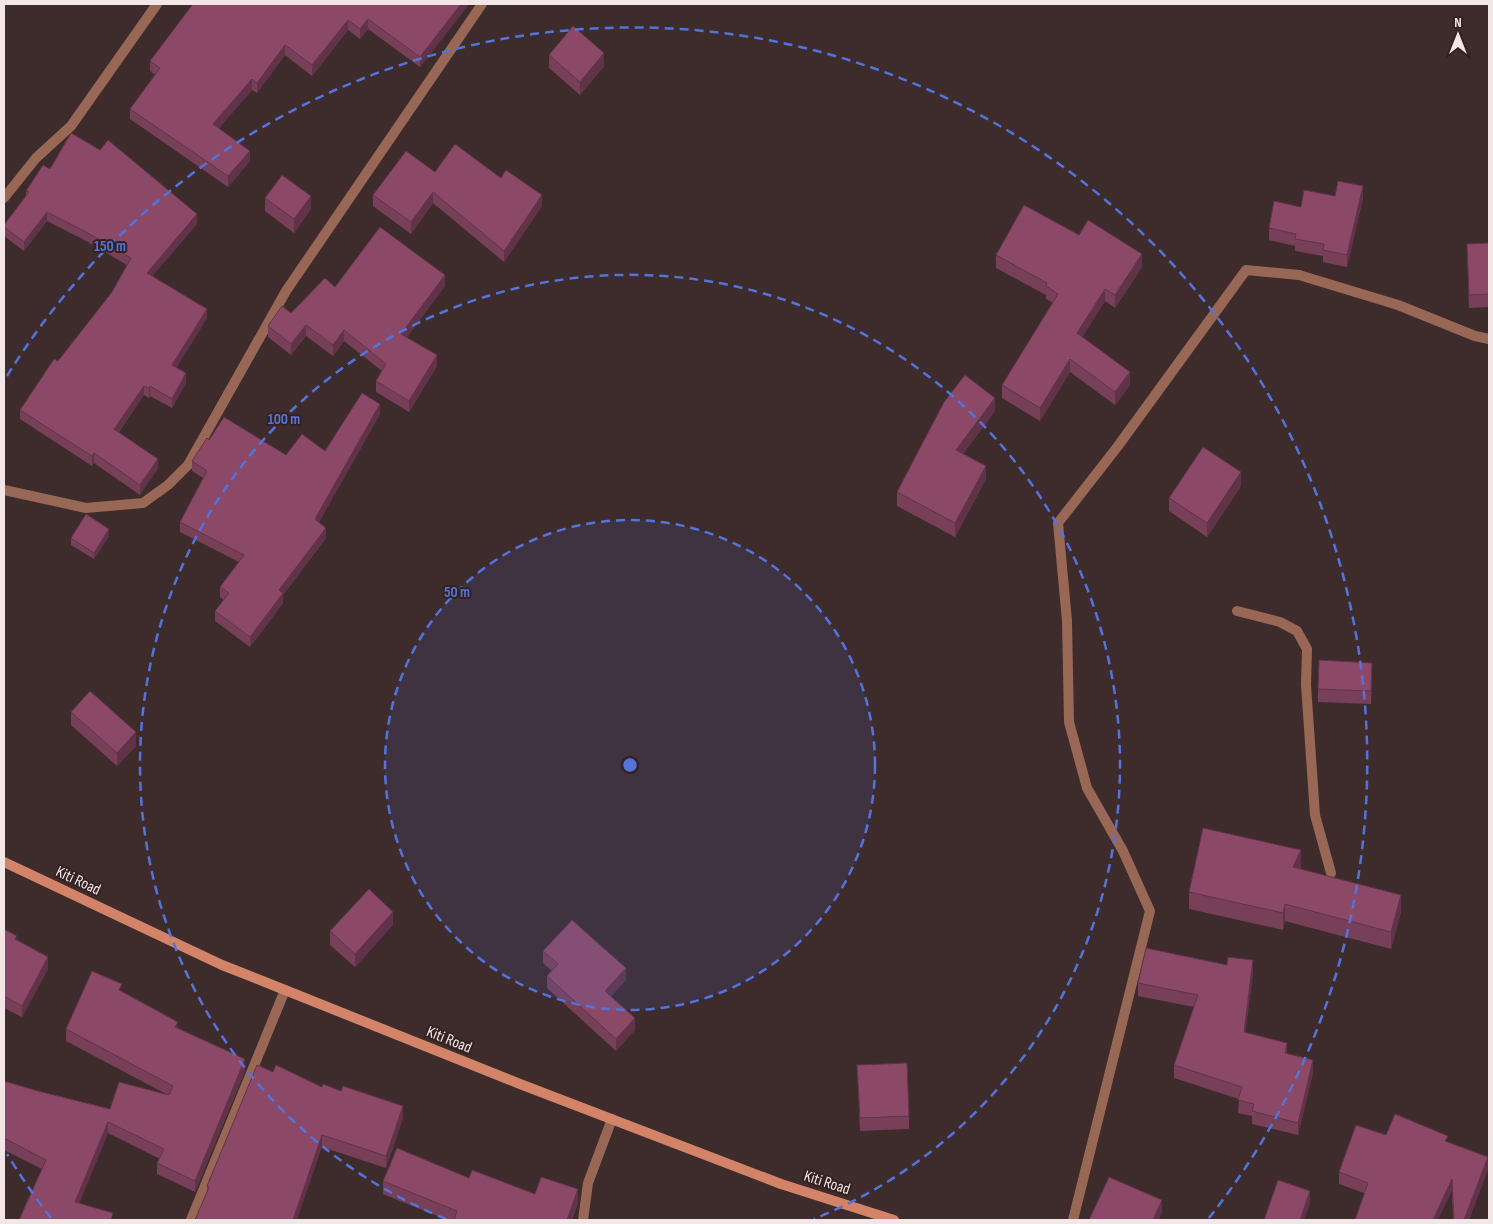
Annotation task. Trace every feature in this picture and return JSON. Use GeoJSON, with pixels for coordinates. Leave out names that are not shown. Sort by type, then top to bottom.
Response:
{"type":"FeatureCollection","features":[{"type":"Feature","properties":{"kind":"street"},"geometry":{"type":"LineString","coordinates":[[4,198],[36,158],[71,126],[157,4]]}},
{"type":"Feature","properties":{"kind":"street"},"geometry":{"type":"LineString","coordinates":[[4,490],[86,508],[143,503],[168,485],[188,465],[286,291],[482,4]]}},
{"type":"Feature","properties":{"kind":"street"},"geometry":{"type":"LineString","coordinates":[[1073,1220],[1150,911],[1123,852],[1086,788],[1069,722],[1067,621],[1058,523],[1118,446],[1246,270],[1299,275],[1398,305],[1489,340]]}},
{"type":"Feature","properties":{"kind":"street"},"geometry":{"type":"LineString","coordinates":[[1236,611],[1280,622],[1297,631],[1307,649],[1306,685],[1314,815],[1331,873]]}},
{"type":"Feature","properties":{"kind":"street","name":"Kiti Road"},"geometry":{"type":"LineString","coordinates":[[4,862],[222,965],[284,990],[781,1184],[894,1220]]}},
{"type":"Feature","properties":{"kind":"street"},"geometry":{"type":"LineString","coordinates":[[191,1220],[284,990]]}},
{"type":"Feature","properties":{"kind":"street"},"geometry":{"type":"LineString","coordinates":[[583,1220],[588,1183],[612,1119]]}},
{"type":"Feature","properties":{"kind":"building"},"geometry":{"type":"Polygon","coordinates":[[[193,4],[461,4],[420,57],[368,19],[360,29],[348,20],[312,65],[285,45],[257,83],[252,79],[213,124],[250,151],[228,176],[130,109],[160,68],[150,61],[193,4]]]}},
{"type":"Feature","properties":{"kind":"building"},"geometry":{"type":"Polygon","coordinates":[[[573,26],[604,53],[580,82],[549,55],[573,26]]]}},
{"type":"Feature","properties":{"kind":"building"},"geometry":{"type":"Polygon","coordinates":[[[71,133],[100,150],[108,140],[197,214],[147,273],[207,309],[172,365],[186,373],[172,399],[150,386],[149,388],[144,386],[114,429],[158,459],[140,485],[94,453],[92,456],[20,410],[54,359],[58,361],[112,292],[131,258],[47,212],[24,242],[4,227],[29,192],[26,191],[43,165],[50,169],[71,133]]]}},
{"type":"Feature","properties":{"kind":"building"},"geometry":{"type":"Polygon","coordinates":[[[455,144],[501,178],[506,170],[542,195],[504,251],[433,192],[411,222],[373,195],[406,151],[435,172],[455,144]]]}},
{"type":"Feature","properties":{"kind":"building"},"geometry":{"type":"Polygon","coordinates":[[[282,175],[311,196],[294,219],[265,198],[282,175]]]}},
{"type":"Feature","properties":{"kind":"building"},"geometry":{"type":"Polygon","coordinates":[[[1338,181],[1363,186],[1347,255],[1323,250],[1324,244],[1295,239],[1296,234],[1269,228],[1274,201],[1301,207],[1304,190],[1335,196],[1338,181]]]}},
{"type":"Feature","properties":{"kind":"building"},"geometry":{"type":"Polygon","coordinates":[[[1024,205],[1079,235],[1088,220],[1142,254],[1115,295],[1105,289],[1077,333],[1130,372],[1115,392],[1070,359],[1040,408],[1002,385],[1058,294],[1046,286],[1047,283],[996,255],[1024,205]]]}},
{"type":"Feature","properties":{"kind":"building"},"geometry":{"type":"Polygon","coordinates":[[[380,227],[445,275],[401,334],[437,355],[409,401],[376,381],[386,364],[344,330],[333,345],[306,325],[291,344],[268,326],[282,306],[291,313],[325,278],[335,287],[380,227]]]}},
{"type":"Feature","properties":{"kind":"building"},"geometry":{"type":"Polygon","coordinates":[[[1489,243],[1489,294],[1469,295],[1467,244],[1489,243]]]}},
{"type":"Feature","properties":{"kind":"building"},"geometry":{"type":"Polygon","coordinates":[[[965,375],[995,398],[956,450],[986,466],[955,523],[897,492],[944,402],[965,375]]]}},
{"type":"Feature","properties":{"kind":"building"},"geometry":{"type":"Polygon","coordinates":[[[362,393],[380,404],[315,519],[326,528],[279,590],[283,593],[250,637],[215,611],[229,593],[220,587],[244,555],[180,522],[207,471],[192,461],[224,417],[286,455],[302,434],[325,451],[362,393]]]}},
{"type":"Feature","properties":{"kind":"building"},"geometry":{"type":"Polygon","coordinates":[[[1203,447],[1241,472],[1207,523],[1169,498],[1203,447]]]}},
{"type":"Feature","properties":{"kind":"building"},"geometry":{"type":"Polygon","coordinates":[[[86,514],[109,529],[94,553],[71,538],[86,514]]]}},
{"type":"Feature","properties":{"kind":"building"},"geometry":{"type":"Polygon","coordinates":[[[1319,660],[1372,663],[1371,691],[1318,689],[1319,660]]]}},
{"type":"Feature","properties":{"kind":"building"},"geometry":{"type":"Polygon","coordinates":[[[90,691],[136,732],[117,753],[71,712],[90,691]]]}},
{"type":"Feature","properties":{"kind":"building"},"geometry":{"type":"Polygon","coordinates":[[[1203,828],[1301,850],[1293,867],[1401,895],[1391,932],[1285,904],[1283,913],[1189,892],[1203,828]]]}},
{"type":"Feature","properties":{"kind":"building"},"geometry":{"type":"Polygon","coordinates":[[[369,889],[393,912],[355,954],[330,931],[369,889]]]}},
{"type":"Feature","properties":{"kind":"building"},"geometry":{"type":"Polygon","coordinates":[[[572,920],[626,968],[605,991],[635,1018],[616,1039],[547,976],[558,964],[543,951],[572,920]]]}},
{"type":"Feature","properties":{"kind":"building"},"geometry":{"type":"Polygon","coordinates":[[[4,929],[17,936],[15,939],[48,957],[22,1006],[4,996],[4,929]]]}},
{"type":"Feature","properties":{"kind":"building"},"geometry":{"type":"Polygon","coordinates":[[[1146,948],[1227,965],[1228,957],[1253,960],[1244,1032],[1287,1043],[1285,1053],[1313,1060],[1298,1123],[1252,1111],[1254,1104],[1238,1100],[1242,1087],[1174,1065],[1198,995],[1138,983],[1146,948]]]}},
{"type":"Feature","properties":{"kind":"building"},"geometry":{"type":"Polygon","coordinates":[[[92,971],[122,984],[119,990],[178,1022],[175,1027],[245,1059],[195,1181],[157,1163],[164,1149],[108,1122],[75,1202],[113,1213],[111,1220],[19,1220],[46,1160],[4,1138],[4,1081],[110,1109],[119,1082],[169,1095],[173,1086],[66,1029],[92,971]]]}},
{"type":"Feature","properties":{"kind":"building"},"geometry":{"type":"Polygon","coordinates":[[[907,1063],[909,1116],[860,1118],[857,1065],[907,1063]]]}},
{"type":"Feature","properties":{"kind":"building"},"geometry":{"type":"Polygon","coordinates":[[[257,1065],[273,1072],[276,1065],[322,1087],[323,1084],[341,1091],[343,1086],[403,1106],[386,1156],[322,1135],[293,1220],[195,1220],[209,1187],[207,1186],[257,1065]]]}},
{"type":"Feature","properties":{"kind":"building"},"geometry":{"type":"Polygon","coordinates":[[[1395,1114],[1448,1136],[1445,1141],[1488,1157],[1464,1220],[1454,1220],[1452,1179],[1433,1220],[1355,1220],[1368,1183],[1339,1172],[1356,1125],[1386,1135],[1395,1114]]]}},
{"type":"Feature","properties":{"kind":"building"},"geometry":{"type":"Polygon","coordinates":[[[397,1148],[469,1178],[472,1170],[535,1194],[541,1177],[578,1189],[567,1220],[454,1220],[457,1211],[383,1181],[397,1148]]]}},
{"type":"Feature","properties":{"kind":"building"},"geometry":{"type":"Polygon","coordinates":[[[1109,1177],[1162,1200],[1153,1220],[1089,1220],[1109,1177]]]}},
{"type":"Feature","properties":{"kind":"building"},"geometry":{"type":"Polygon","coordinates":[[[1278,1180],[1310,1191],[1300,1220],[1264,1220],[1278,1180]]]}}]}
